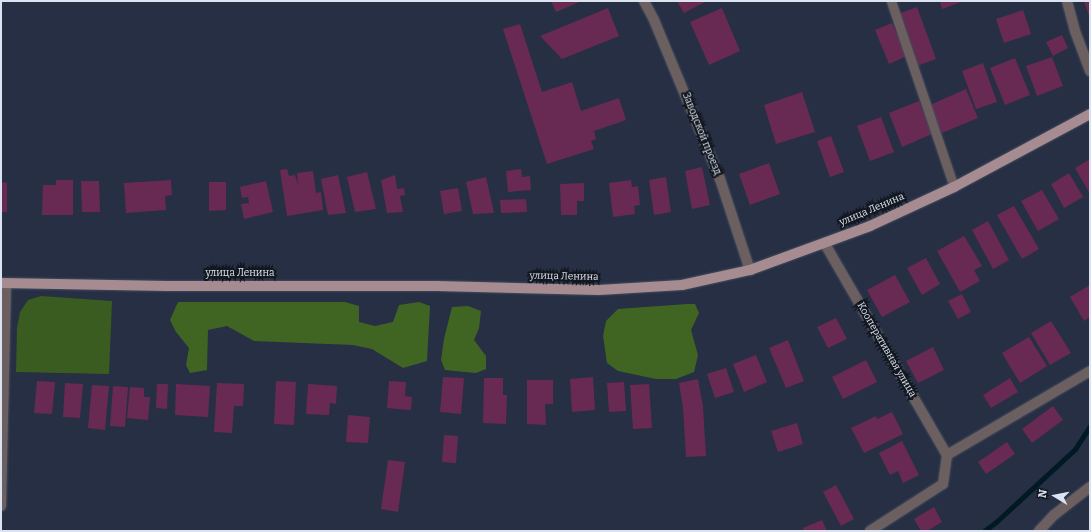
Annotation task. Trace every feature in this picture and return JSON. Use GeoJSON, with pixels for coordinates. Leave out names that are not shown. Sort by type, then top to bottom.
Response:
{"type":"FeatureCollection","features":[{"type":"Feature","properties":{"kind":"main road","name":"улица Ленина"},"geometry":{"type":"LineString","coordinates":[[3,283],[167,286],[429,286],[599,290],[682,285],[750,270],[825,244],[870,226],[954,187],[1090,114]]}},
{"type":"Feature","properties":{"kind":"street","name":"Заводской проезд"},"geometry":{"type":"LineString","coordinates":[[644,1],[654,20],[720,179],[750,270]]}},
{"type":"Feature","properties":{"kind":"street"},"geometry":{"type":"LineString","coordinates":[[1067,1],[1075,31],[1090,71]]}},
{"type":"Feature","properties":{"kind":"street","name":"Кооперативная улица"},"geometry":{"type":"LineString","coordinates":[[825,244],[948,456]]}},
{"type":"Feature","properties":{"kind":"street"},"geometry":{"type":"LineString","coordinates":[[1,506],[3,283]]}},
{"type":"Feature","properties":{"kind":"street"},"geometry":{"type":"LineString","coordinates":[[870,531],[942,484],[948,456],[1090,371]]}},
{"type":"Feature","properties":{"kind":"street"},"geometry":{"type":"LineString","coordinates":[[1039,531],[1054,515],[1090,487]]}},
{"type":"Feature","properties":{"kind":"lane"},"geometry":{"type":"LineString","coordinates":[[891,1],[954,187]]}},
{"type":"Feature","properties":{"kind":"green space"},"geometry":{"type":"Polygon","coordinates":[[[41,296],[112,301],[109,374],[16,372],[17,328],[20,312],[28,300],[41,296]]]}},
{"type":"Feature","properties":{"kind":"green space"},"geometry":{"type":"Polygon","coordinates":[[[178,302],[345,302],[359,306],[359,322],[375,326],[393,322],[399,305],[419,302],[430,306],[427,361],[403,368],[372,349],[353,345],[254,341],[227,326],[208,330],[207,370],[190,373],[186,365],[189,348],[176,332],[170,320],[178,302]]]}},
{"type":"Feature","properties":{"kind":"green space"},"geometry":{"type":"Polygon","coordinates":[[[695,304],[699,313],[691,330],[698,355],[694,372],[676,379],[656,379],[618,371],[607,363],[603,336],[606,321],[618,309],[695,304]]]}},
{"type":"Feature","properties":{"kind":"green space"},"geometry":{"type":"Polygon","coordinates":[[[468,306],[481,311],[479,328],[474,340],[486,356],[486,369],[476,373],[445,370],[441,360],[444,339],[452,307],[468,306]]]}},
{"type":"Feature","properties":{"kind":"building"},"geometry":{"type":"Polygon","coordinates":[[[551,1],[582,1],[556,12],[551,1]]]}},
{"type":"Feature","properties":{"kind":"building"},"geometry":{"type":"Polygon","coordinates":[[[677,1],[707,1],[684,13],[677,1]]]}},
{"type":"Feature","properties":{"kind":"building"},"geometry":{"type":"Polygon","coordinates":[[[940,1],[960,1],[961,2],[942,9],[940,1]]]}},
{"type":"Feature","properties":{"kind":"building"},"geometry":{"type":"Polygon","coordinates":[[[1084,1],[1090,1],[1090,19],[1084,1]]]}},
{"type":"Feature","properties":{"kind":"building"},"geometry":{"type":"Polygon","coordinates":[[[917,7],[936,59],[917,66],[898,14],[917,7]]]}},
{"type":"Feature","properties":{"kind":"building"},"geometry":{"type":"Polygon","coordinates":[[[608,8],[619,36],[562,59],[540,36],[608,8]]]}},
{"type":"Feature","properties":{"kind":"building"},"geometry":{"type":"Polygon","coordinates":[[[722,8],[740,51],[709,65],[690,22],[722,8]]]}},
{"type":"Feature","properties":{"kind":"building"},"geometry":{"type":"Polygon","coordinates":[[[1023,10],[1031,34],[1004,43],[996,19],[1023,10]]]}},
{"type":"Feature","properties":{"kind":"building"},"geometry":{"type":"Polygon","coordinates":[[[892,23],[907,56],[889,64],[875,30],[892,23]]]}},
{"type":"Feature","properties":{"kind":"building"},"geometry":{"type":"Polygon","coordinates":[[[520,24],[542,92],[572,82],[581,111],[619,98],[626,120],[594,131],[596,139],[591,141],[594,149],[547,164],[503,29],[520,24]]]}},
{"type":"Feature","properties":{"kind":"building"},"geometry":{"type":"Polygon","coordinates":[[[1062,35],[1068,48],[1053,56],[1046,42],[1062,35]]]}},
{"type":"Feature","properties":{"kind":"building"},"geometry":{"type":"Polygon","coordinates":[[[1052,57],[1063,86],[1037,96],[1026,66],[1052,57]]]}},
{"type":"Feature","properties":{"kind":"building"},"geometry":{"type":"Polygon","coordinates":[[[1015,58],[1030,95],[1005,105],[990,68],[1015,58]]]}},
{"type":"Feature","properties":{"kind":"building"},"geometry":{"type":"Polygon","coordinates":[[[983,63],[997,102],[976,109],[962,71],[983,63]]]}},
{"type":"Feature","properties":{"kind":"building"},"geometry":{"type":"Polygon","coordinates":[[[966,89],[978,118],[942,133],[930,105],[966,89]]]}},
{"type":"Feature","properties":{"kind":"building"},"geometry":{"type":"Polygon","coordinates":[[[802,92],[815,132],[776,144],[764,105],[802,92]]]}},
{"type":"Feature","properties":{"kind":"building"},"geometry":{"type":"Polygon","coordinates":[[[919,101],[932,134],[902,147],[889,113],[919,101]]]}},
{"type":"Feature","properties":{"kind":"building"},"geometry":{"type":"Polygon","coordinates":[[[881,117],[894,152],[870,161],[857,126],[881,117]]]}},
{"type":"Feature","properties":{"kind":"building"},"geometry":{"type":"Polygon","coordinates":[[[831,136],[844,172],[830,177],[817,141],[831,136]]]}},
{"type":"Feature","properties":{"kind":"building"},"geometry":{"type":"Polygon","coordinates":[[[1090,159],[1090,194],[1075,168],[1090,159]]]}},
{"type":"Feature","properties":{"kind":"building"},"geometry":{"type":"Polygon","coordinates":[[[769,163],[780,194],[750,205],[739,174],[769,163]]]}},
{"type":"Feature","properties":{"kind":"building"},"geometry":{"type":"Polygon","coordinates":[[[702,167],[710,205],[692,209],[685,171],[702,167]]]}},
{"type":"Feature","properties":{"kind":"building"},"geometry":{"type":"Polygon","coordinates":[[[287,169],[289,176],[295,175],[298,185],[297,173],[313,171],[316,193],[321,192],[323,210],[287,216],[280,170],[287,169]]]}},
{"type":"Feature","properties":{"kind":"building"},"geometry":{"type":"Polygon","coordinates":[[[521,169],[522,177],[530,176],[531,190],[508,192],[506,171],[521,169]]]}},
{"type":"Feature","properties":{"kind":"building"},"geometry":{"type":"Polygon","coordinates":[[[367,172],[376,209],[355,212],[347,177],[367,172]]]}},
{"type":"Feature","properties":{"kind":"building"},"geometry":{"type":"Polygon","coordinates":[[[1069,173],[1083,197],[1064,208],[1051,184],[1069,173]]]}},
{"type":"Feature","properties":{"kind":"building"},"geometry":{"type":"Polygon","coordinates":[[[338,175],[346,213],[328,215],[321,179],[338,175]]]}},
{"type":"Feature","properties":{"kind":"building"},"geometry":{"type":"Polygon","coordinates":[[[395,175],[397,189],[404,188],[405,195],[400,196],[403,212],[387,213],[381,180],[395,175]]]}},
{"type":"Feature","properties":{"kind":"building"},"geometry":{"type":"Polygon","coordinates":[[[486,177],[494,213],[473,214],[466,182],[486,177]]]}},
{"type":"Feature","properties":{"kind":"building"},"geometry":{"type":"Polygon","coordinates":[[[666,177],[671,212],[654,215],[649,180],[666,177]]]}},
{"type":"Feature","properties":{"kind":"building"},"geometry":{"type":"Polygon","coordinates":[[[56,180],[73,180],[73,215],[42,215],[43,185],[56,185],[56,180]]]}},
{"type":"Feature","properties":{"kind":"building"},"geometry":{"type":"Polygon","coordinates":[[[171,180],[172,195],[165,196],[166,210],[126,213],[124,183],[171,180]]]}},
{"type":"Feature","properties":{"kind":"building"},"geometry":{"type":"Polygon","coordinates":[[[631,180],[632,187],[638,186],[640,205],[634,206],[635,214],[613,217],[609,183],[631,180]]]}},
{"type":"Feature","properties":{"kind":"building"},"geometry":{"type":"Polygon","coordinates":[[[81,181],[99,181],[100,212],[82,212],[81,181]]]}},
{"type":"Feature","properties":{"kind":"building"},"geometry":{"type":"Polygon","coordinates":[[[266,181],[273,212],[244,219],[241,204],[249,203],[248,197],[242,198],[240,187],[266,181]]]}},
{"type":"Feature","properties":{"kind":"building"},"geometry":{"type":"Polygon","coordinates":[[[1,182],[7,183],[7,212],[1,212],[1,182]]]}},
{"type":"Feature","properties":{"kind":"building"},"geometry":{"type":"Polygon","coordinates":[[[209,182],[226,182],[226,210],[209,211],[209,182]]]}},
{"type":"Feature","properties":{"kind":"building"},"geometry":{"type":"Polygon","coordinates":[[[584,183],[584,201],[577,201],[577,215],[561,215],[560,184],[584,183]]]}},
{"type":"Feature","properties":{"kind":"building"},"geometry":{"type":"Polygon","coordinates":[[[458,188],[462,211],[444,214],[440,191],[458,188]]]}},
{"type":"Feature","properties":{"kind":"building"},"geometry":{"type":"Polygon","coordinates":[[[1042,190],[1059,219],[1038,231],[1021,201],[1042,190]]]}},
{"type":"Feature","properties":{"kind":"building"},"geometry":{"type":"Polygon","coordinates":[[[526,199],[527,212],[501,213],[500,200],[526,199]]]}},
{"type":"Feature","properties":{"kind":"building"},"geometry":{"type":"Polygon","coordinates":[[[1014,206],[1039,249],[1022,259],[997,215],[1014,206]]]}},
{"type":"Feature","properties":{"kind":"building"},"geometry":{"type":"Polygon","coordinates":[[[988,221],[1009,260],[993,269],[972,230],[988,221]]]}},
{"type":"Feature","properties":{"kind":"building"},"geometry":{"type":"Polygon","coordinates":[[[964,236],[982,266],[974,270],[980,281],[960,292],[937,251],[964,236]]]}},
{"type":"Feature","properties":{"kind":"building"},"geometry":{"type":"Polygon","coordinates":[[[926,258],[940,284],[922,295],[907,268],[926,258]]]}},
{"type":"Feature","properties":{"kind":"building"},"geometry":{"type":"Polygon","coordinates":[[[895,275],[910,302],[882,317],[867,290],[895,275]]]}},
{"type":"Feature","properties":{"kind":"building"},"geometry":{"type":"Polygon","coordinates":[[[1090,285],[1090,317],[1084,321],[1070,297],[1090,285]]]}},
{"type":"Feature","properties":{"kind":"building"},"geometry":{"type":"Polygon","coordinates":[[[962,294],[971,312],[958,319],[948,301],[962,294]]]}},
{"type":"Feature","properties":{"kind":"building"},"geometry":{"type":"Polygon","coordinates":[[[836,318],[847,339],[828,348],[817,327],[836,318]]]}},
{"type":"Feature","properties":{"kind":"building"},"geometry":{"type":"Polygon","coordinates":[[[1051,321],[1071,353],[1050,365],[1031,333],[1051,321]]]}},
{"type":"Feature","properties":{"kind":"building"},"geometry":{"type":"Polygon","coordinates":[[[1029,337],[1047,366],[1020,383],[1002,353],[1029,337]]]}},
{"type":"Feature","properties":{"kind":"building"},"geometry":{"type":"Polygon","coordinates":[[[788,340],[804,381],[786,388],[769,348],[788,340]]]}},
{"type":"Feature","properties":{"kind":"building"},"geometry":{"type":"Polygon","coordinates":[[[933,347],[944,370],[918,383],[906,361],[933,347]]]}},
{"type":"Feature","properties":{"kind":"building"},"geometry":{"type":"Polygon","coordinates":[[[756,355],[767,382],[744,392],[733,364],[756,355]]]}},
{"type":"Feature","properties":{"kind":"building"},"geometry":{"type":"Polygon","coordinates":[[[866,360],[877,382],[843,399],[832,377],[866,360]]]}},
{"type":"Feature","properties":{"kind":"building"},"geometry":{"type":"Polygon","coordinates":[[[726,368],[734,392],[715,398],[707,374],[726,368]]]}},
{"type":"Feature","properties":{"kind":"building"},"geometry":{"type":"Polygon","coordinates":[[[443,377],[464,378],[461,414],[440,412],[443,377]]]}},
{"type":"Feature","properties":{"kind":"building"},"geometry":{"type":"Polygon","coordinates":[[[593,377],[595,410],[572,412],[570,379],[593,377]]]}},
{"type":"Feature","properties":{"kind":"building"},"geometry":{"type":"Polygon","coordinates":[[[484,378],[503,378],[503,395],[507,395],[506,424],[483,423],[484,378]]]}},
{"type":"Feature","properties":{"kind":"building"},"geometry":{"type":"Polygon","coordinates":[[[1010,378],[1018,392],[991,408],[983,395],[1010,378]]]}},
{"type":"Feature","properties":{"kind":"building"},"geometry":{"type":"Polygon","coordinates":[[[698,379],[703,407],[706,456],[686,457],[683,408],[679,383],[698,379]]]}},
{"type":"Feature","properties":{"kind":"building"},"geometry":{"type":"Polygon","coordinates":[[[527,380],[553,380],[553,404],[545,404],[546,425],[527,424],[527,380]]]}},
{"type":"Feature","properties":{"kind":"building"},"geometry":{"type":"Polygon","coordinates":[[[37,381],[55,382],[52,414],[34,413],[37,381]]]}},
{"type":"Feature","properties":{"kind":"building"},"geometry":{"type":"Polygon","coordinates":[[[276,381],[296,382],[294,425],[274,424],[276,381]]]}},
{"type":"Feature","properties":{"kind":"building"},"geometry":{"type":"Polygon","coordinates":[[[389,381],[406,382],[405,396],[412,397],[411,410],[387,408],[389,381]]]}},
{"type":"Feature","properties":{"kind":"building"},"geometry":{"type":"Polygon","coordinates":[[[624,382],[626,411],[609,412],[607,383],[624,382]]]}},
{"type":"Feature","properties":{"kind":"building"},"geometry":{"type":"Polygon","coordinates":[[[65,383],[83,384],[80,418],[63,417],[65,383]]]}},
{"type":"Feature","properties":{"kind":"building"},"geometry":{"type":"Polygon","coordinates":[[[217,383],[244,384],[243,406],[234,406],[232,433],[214,432],[217,383]]]}},
{"type":"Feature","properties":{"kind":"building"},"geometry":{"type":"Polygon","coordinates":[[[157,384],[168,384],[167,409],[156,408],[157,384]]]}},
{"type":"Feature","properties":{"kind":"building"},"geometry":{"type":"Polygon","coordinates":[[[176,384],[210,386],[208,417],[175,415],[176,384]]]}},
{"type":"Feature","properties":{"kind":"building"},"geometry":{"type":"Polygon","coordinates":[[[308,384],[337,386],[336,404],[330,403],[329,415],[306,414],[308,384]]]}},
{"type":"Feature","properties":{"kind":"building"},"geometry":{"type":"Polygon","coordinates":[[[649,384],[652,428],[633,429],[630,385],[649,384]]]}},
{"type":"Feature","properties":{"kind":"building"},"geometry":{"type":"Polygon","coordinates":[[[92,385],[109,386],[105,430],[88,428],[92,385]]]}},
{"type":"Feature","properties":{"kind":"building"},"geometry":{"type":"Polygon","coordinates":[[[113,386],[128,387],[125,427],[110,426],[113,386]]]}},
{"type":"Feature","properties":{"kind":"building"},"geometry":{"type":"Polygon","coordinates":[[[130,387],[144,388],[144,397],[150,397],[148,420],[127,418],[130,387]]]}},
{"type":"Feature","properties":{"kind":"building"},"geometry":{"type":"Polygon","coordinates":[[[1053,406],[1063,420],[1032,443],[1022,429],[1053,406]]]}},
{"type":"Feature","properties":{"kind":"building"},"geometry":{"type":"Polygon","coordinates":[[[892,412],[903,434],[864,453],[851,428],[876,416],[877,419],[892,412]]]}},
{"type":"Feature","properties":{"kind":"building"},"geometry":{"type":"Polygon","coordinates":[[[348,415],[370,417],[368,443],[346,442],[348,415]]]}},
{"type":"Feature","properties":{"kind":"building"},"geometry":{"type":"Polygon","coordinates":[[[797,423],[803,444],[778,452],[771,431],[797,423]]]}},
{"type":"Feature","properties":{"kind":"building"},"geometry":{"type":"Polygon","coordinates":[[[444,435],[458,436],[456,463],[442,462],[444,435]]]}},
{"type":"Feature","properties":{"kind":"building"},"geometry":{"type":"Polygon","coordinates":[[[902,441],[919,475],[903,483],[898,471],[890,475],[879,453],[902,441]]]}},
{"type":"Feature","properties":{"kind":"building"},"geometry":{"type":"Polygon","coordinates":[[[1007,442],[1015,454],[986,474],[978,462],[1007,442]]]}},
{"type":"Feature","properties":{"kind":"building"},"geometry":{"type":"Polygon","coordinates":[[[388,460],[405,462],[398,512],[381,509],[388,460]]]}},
{"type":"Feature","properties":{"kind":"building"},"geometry":{"type":"Polygon","coordinates":[[[836,485],[854,519],[841,526],[823,492],[836,485]]]}},
{"type":"Feature","properties":{"kind":"building"},"geometry":{"type":"Polygon","coordinates":[[[934,507],[942,522],[927,531],[921,531],[914,519],[934,507]]]}},
{"type":"Feature","properties":{"kind":"building"},"geometry":{"type":"Polygon","coordinates":[[[822,520],[827,531],[804,531],[803,528],[822,520]]]}},
{"type":"Feature","properties":{"kind":"waterway"},"geometry":{"type":"LineString","coordinates":[[984,531],[996,522],[1075,449],[1090,426]]}}]}
